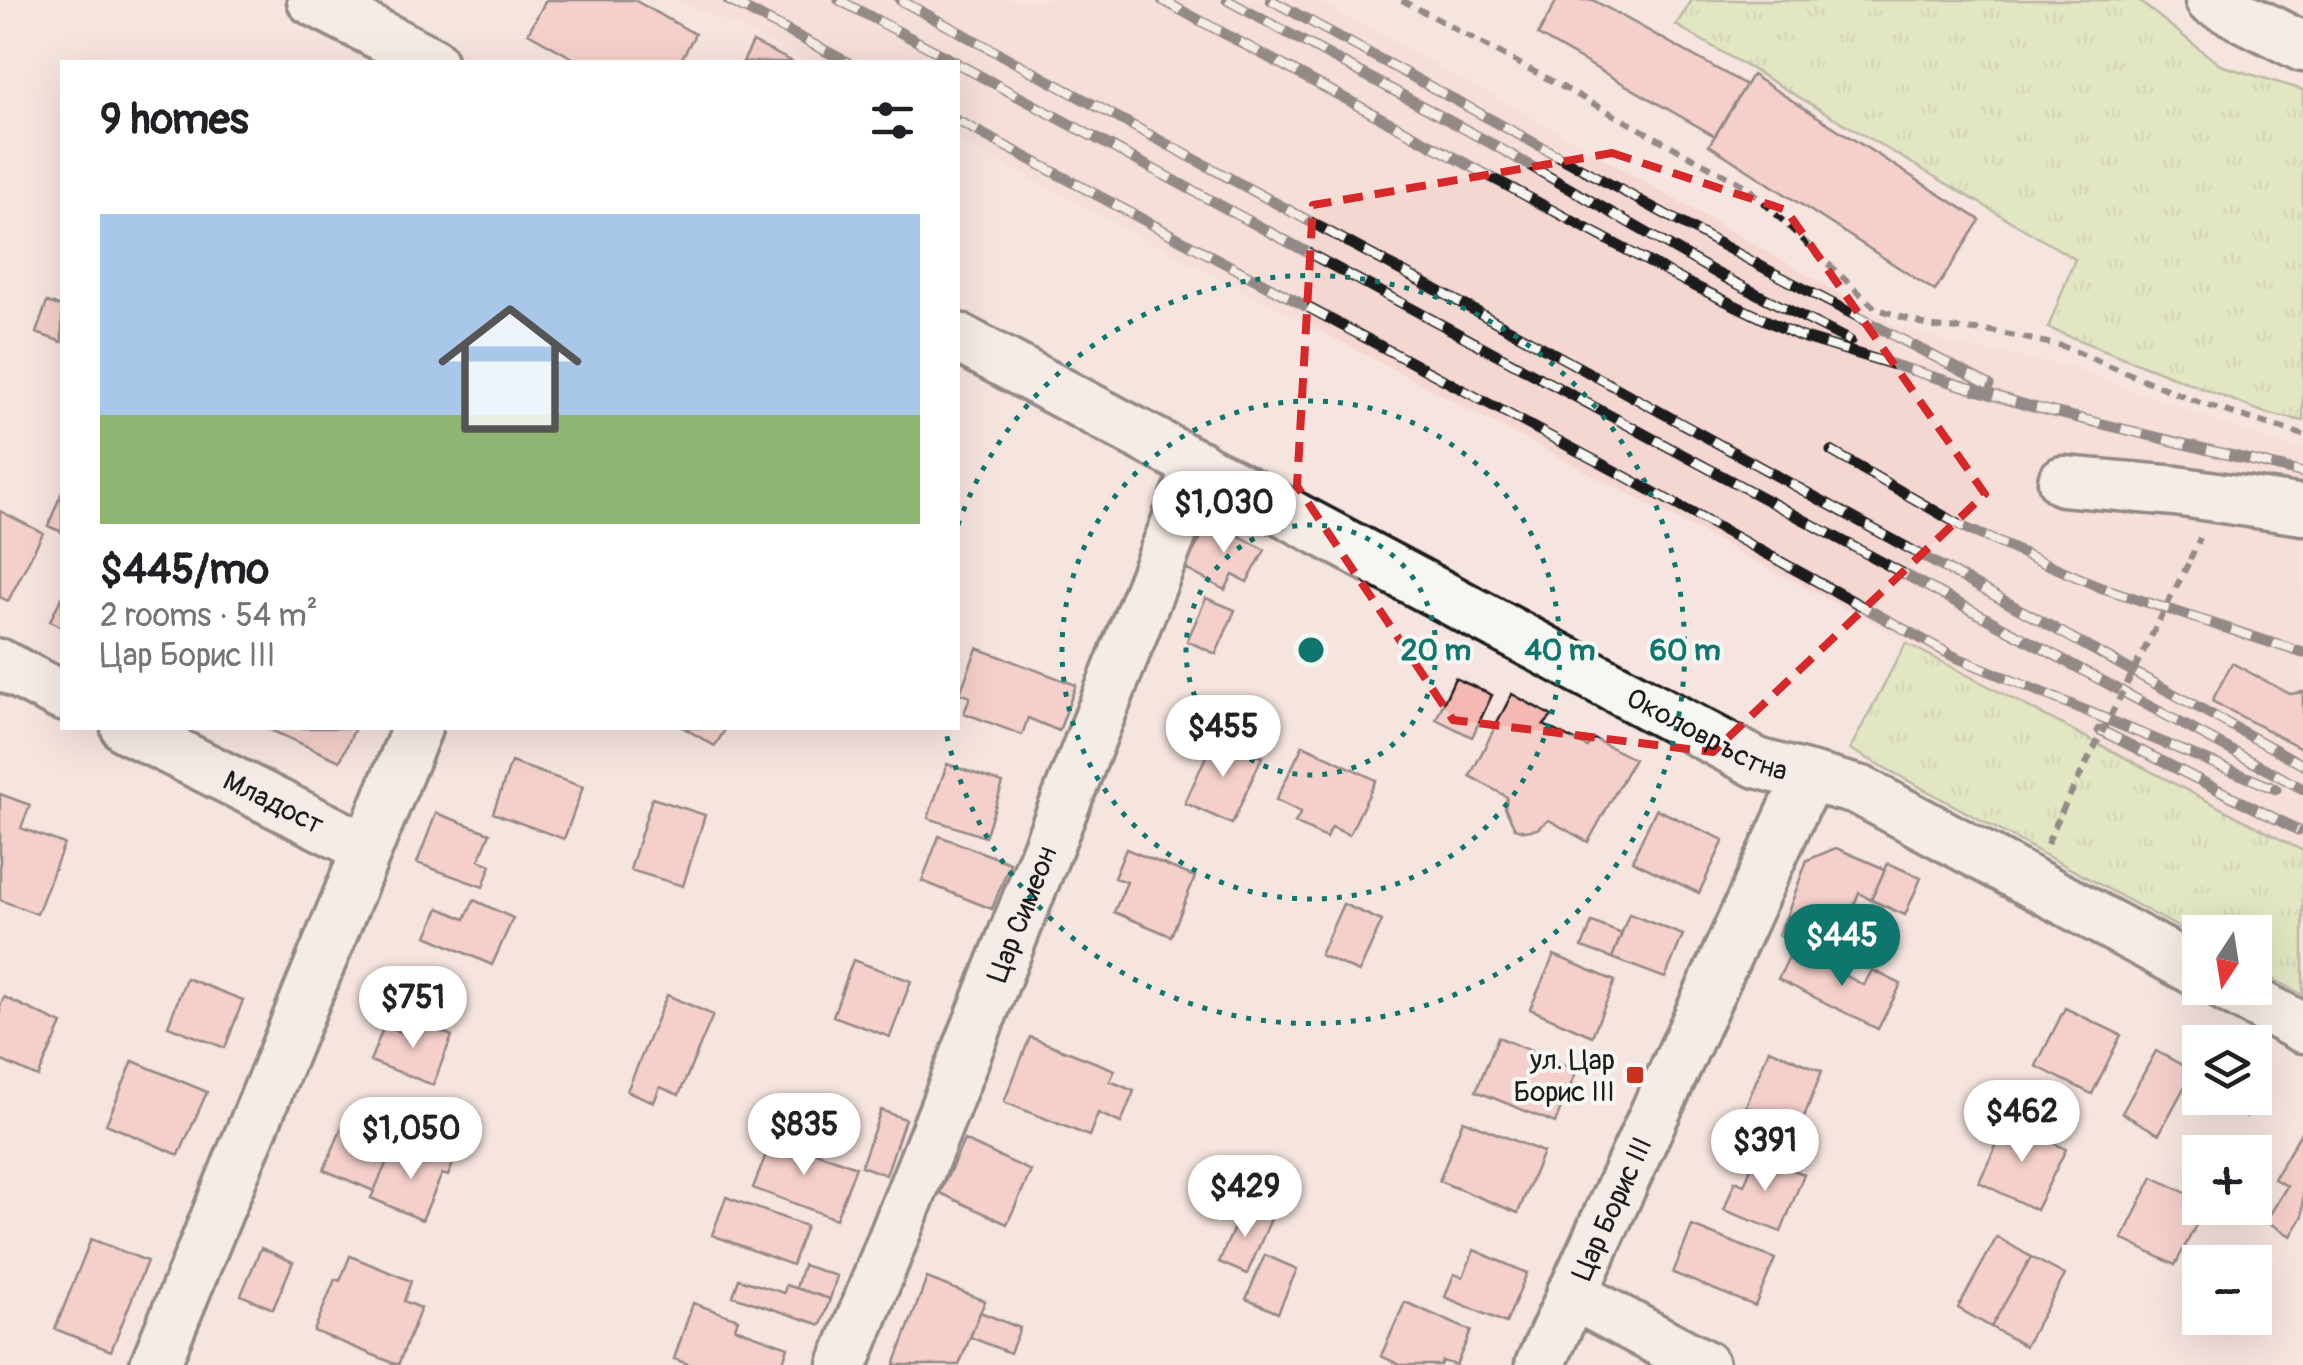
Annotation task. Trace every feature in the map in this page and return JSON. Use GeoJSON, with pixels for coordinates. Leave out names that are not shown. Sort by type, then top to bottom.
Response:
{"type":"FeatureCollection","features":[{"type":"Feature","properties":{"kind":"street"},"geometry":{"type":"LineString","coordinates":[[312,0],[428,60]]}},
{"type":"Feature","properties":{"kind":"street"},"geometry":{"type":"LineString","coordinates":[[2210,0],[2303,47]]}},
{"type":"Feature","properties":{"kind":"street","name":"Околовръстна"},"geometry":{"type":"LineString","coordinates":[[960,339],[1757,764],[1861,791],[2182,962]]}},
{"type":"Feature","properties":{"kind":"street","name":"Цар Симеон"},"geometry":{"type":"LineString","coordinates":[[842,1365],[1198,465]]}},
{"type":"Feature","properties":{"kind":"street"},"geometry":{"type":"LineString","coordinates":[[2063,481],[2303,510]]}},
{"type":"Feature","properties":{"kind":"street"},"geometry":{"type":"LineString","coordinates":[[0,664],[60,695]]}},
{"type":"Feature","properties":{"kind":"street","name":"Младост"},"geometry":{"type":"LineString","coordinates":[[130,730],[366,848]]}},
{"type":"Feature","properties":{"kind":"street"},"geometry":{"type":"LineString","coordinates":[[155,1365],[415,730]]}},
{"type":"Feature","properties":{"kind":"street","name":"Цар Борис III"},"geometry":{"type":"LineString","coordinates":[[1540,1365],[1808,777]]}},
{"type":"Feature","properties":{"kind":"street"},"geometry":{"type":"LineString","coordinates":[[2260,1005],[2303,1028]]}},
{"type":"Feature","properties":{"kind":"street"},"geometry":{"type":"LineString","coordinates":[[1571,1294],[1704,1365]]}},
{"type":"Feature","properties":{"kind":"path"},"geometry":{"type":"LineString","coordinates":[[1402,0],[1747,187],[1876,308],[1932,327],[1992,331],[2062,346],[2200,403],[2303,435]]}},
{"type":"Feature","properties":{"kind":"path"},"geometry":{"type":"LineString","coordinates":[[2062,813],[2190,560]]}},
{"type":"Feature","properties":{"kind":"highlighted area"},"geometry":{"type":"Polygon","coordinates":[[[1612,153],[1786,210],[1985,494],[1713,752],[1453,720],[1297,486],[1313,205],[1612,153]]]}},
{"type":"Feature","properties":{"kind":"shaded area"},"geometry":{"type":"Polygon","coordinates":[[[679,0],[1315,0],[1547,126],[1895,325],[1953,345],[2069,367],[2286,447],[2303,449],[2303,692],[2290,694],[2232,663],[2212,701],[2303,749],[2303,851],[960,140],[960,60],[810,60],[679,0]]]}},
{"type":"Feature","properties":{"kind":"green space"},"geometry":{"type":"Polygon","coordinates":[[[1692,0],[2138,0],[2220,65],[2303,90],[2303,421],[2265,413],[2048,328],[2075,259],[1676,25],[1692,0]]]}},
{"type":"Feature","properties":{"kind":"green space"},"geometry":{"type":"Polygon","coordinates":[[[1906,643],[2303,851],[2303,995],[2272,978],[2272,915],[2182,915],[2182,929],[1850,749],[1906,643]]]}},
{"type":"Feature","properties":{"kind":"building"},"geometry":{"type":"Polygon","coordinates":[[[546,0],[634,0],[695,34],[681,60],[576,60],[528,33],[546,0]]]}},
{"type":"Feature","properties":{"kind":"building"},"geometry":{"type":"Polygon","coordinates":[[[1557,0],[1593,0],[1746,85],[1715,136],[1538,35],[1557,0]]]}},
{"type":"Feature","properties":{"kind":"building"},"geometry":{"type":"Polygon","coordinates":[[[753,42],[789,60],[744,60],[753,42]]]}},
{"type":"Feature","properties":{"kind":"building"},"geometry":{"type":"Polygon","coordinates":[[[1752,75],[1980,220],[1935,291],[1709,145],[1752,75]]]}},
{"type":"Feature","properties":{"kind":"building"},"geometry":{"type":"Polygon","coordinates":[[[47,302],[60,306],[60,341],[36,333],[47,302]]]}},
{"type":"Feature","properties":{"kind":"building"},"geometry":{"type":"Polygon","coordinates":[[[60,497],[60,531],[48,526],[60,497]]]}},
{"type":"Feature","properties":{"kind":"building"},"geometry":{"type":"Polygon","coordinates":[[[0,511],[43,533],[8,601],[0,597],[0,511]]]}},
{"type":"Feature","properties":{"kind":"building"},"geometry":{"type":"Polygon","coordinates":[[[1211,520],[1265,550],[1247,582],[1233,575],[1225,590],[1184,568],[1211,520]]]}},
{"type":"Feature","properties":{"kind":"building"},"geometry":{"type":"Polygon","coordinates":[[[1206,598],[1235,610],[1216,654],[1187,641],[1206,598]]]}},
{"type":"Feature","properties":{"kind":"building"},"geometry":{"type":"Polygon","coordinates":[[[60,600],[60,626],[50,621],[60,600]]]}},
{"type":"Feature","properties":{"kind":"building"},"geometry":{"type":"Polygon","coordinates":[[[977,648],[1076,685],[1059,731],[1028,718],[1022,735],[964,713],[970,697],[960,693],[977,648]]]}},
{"type":"Feature","properties":{"kind":"building"},"geometry":{"type":"Polygon","coordinates":[[[2232,663],[2290,694],[2303,692],[2303,749],[2212,701],[2232,663]]]}},
{"type":"Feature","properties":{"kind":"building"},"geometry":{"type":"Polygon","coordinates":[[[1455,678],[1492,695],[1472,737],[1436,719],[1455,678]]]}},
{"type":"Feature","properties":{"kind":"building"},"geometry":{"type":"Polygon","coordinates":[[[1512,694],[1552,716],[1544,725],[1587,747],[1594,739],[1634,759],[1588,842],[1549,820],[1537,829],[1515,828],[1505,808],[1507,797],[1470,776],[1512,694]]]}},
{"type":"Feature","properties":{"kind":"building"},"geometry":{"type":"Polygon","coordinates":[[[270,730],[354,730],[340,761],[270,730]]]}},
{"type":"Feature","properties":{"kind":"building"},"geometry":{"type":"Polygon","coordinates":[[[687,730],[725,730],[715,746],[687,730]]]}},
{"type":"Feature","properties":{"kind":"building"},"geometry":{"type":"Polygon","coordinates":[[[1215,736],[1262,757],[1232,824],[1185,803],[1215,736]]]}},
{"type":"Feature","properties":{"kind":"building"},"geometry":{"type":"Polygon","coordinates":[[[1303,745],[1376,780],[1349,835],[1332,827],[1326,838],[1295,823],[1301,812],[1276,800],[1303,745]]]}},
{"type":"Feature","properties":{"kind":"building"},"geometry":{"type":"Polygon","coordinates":[[[511,762],[583,787],[564,839],[493,813],[511,762]]]}},
{"type":"Feature","properties":{"kind":"building"},"geometry":{"type":"Polygon","coordinates":[[[947,764],[1003,783],[985,837],[928,818],[947,764]]]}},
{"type":"Feature","properties":{"kind":"building"},"geometry":{"type":"Polygon","coordinates":[[[0,794],[30,805],[21,828],[64,844],[37,914],[0,900],[0,794]]]}},
{"type":"Feature","properties":{"kind":"building"},"geometry":{"type":"Polygon","coordinates":[[[652,798],[705,815],[683,886],[630,870],[652,798]]]}},
{"type":"Feature","properties":{"kind":"building"},"geometry":{"type":"Polygon","coordinates":[[[1656,809],[1724,840],[1699,893],[1632,861],[1656,809]]]}},
{"type":"Feature","properties":{"kind":"building"},"geometry":{"type":"Polygon","coordinates":[[[436,813],[490,833],[479,860],[491,865],[483,887],[417,863],[436,813]]]}},
{"type":"Feature","properties":{"kind":"building"},"geometry":{"type":"Polygon","coordinates":[[[939,836],[1010,863],[992,909],[922,881],[939,836]]]}},
{"type":"Feature","properties":{"kind":"building"},"geometry":{"type":"Polygon","coordinates":[[[1836,848],[1885,869],[1871,900],[1859,893],[1841,939],[1787,915],[1807,860],[1836,848]]]}},
{"type":"Feature","properties":{"kind":"building"},"geometry":{"type":"Polygon","coordinates":[[[1126,849],[1195,877],[1171,936],[1114,912],[1127,882],[1114,878],[1126,849]]]}},
{"type":"Feature","properties":{"kind":"building"},"geometry":{"type":"Polygon","coordinates":[[[1888,863],[1921,878],[1905,915],[1871,900],[1888,863]]]}},
{"type":"Feature","properties":{"kind":"building"},"geometry":{"type":"Polygon","coordinates":[[[474,900],[513,918],[492,965],[427,936],[439,908],[465,919],[474,900]]]}},
{"type":"Feature","properties":{"kind":"building"},"geometry":{"type":"Polygon","coordinates":[[[1343,904],[1382,921],[1359,972],[1320,955],[1343,904]]]}},
{"type":"Feature","properties":{"kind":"building"},"geometry":{"type":"Polygon","coordinates":[[[1629,914],[1683,935],[1665,978],[1612,958],[1629,914]]]}},
{"type":"Feature","properties":{"kind":"building"},"geometry":{"type":"Polygon","coordinates":[[[1787,915],[1841,939],[1831,960],[1778,935],[1787,915]]]}},
{"type":"Feature","properties":{"kind":"building"},"geometry":{"type":"Polygon","coordinates":[[[1592,922],[1622,934],[1612,958],[1582,947],[1592,922]]]}},
{"type":"Feature","properties":{"kind":"building"},"geometry":{"type":"Polygon","coordinates":[[[1793,949],[1864,985],[1872,970],[1901,984],[1878,1029],[1778,979],[1793,949]]]}},
{"type":"Feature","properties":{"kind":"building"},"geometry":{"type":"Polygon","coordinates":[[[1554,955],[1615,981],[1592,1036],[1530,1009],[1554,955]]]}},
{"type":"Feature","properties":{"kind":"building"},"geometry":{"type":"Polygon","coordinates":[[[853,960],[911,981],[890,1037],[833,1016],[853,960]]]}},
{"type":"Feature","properties":{"kind":"building"},"geometry":{"type":"Polygon","coordinates":[[[186,978],[243,1000],[225,1048],[168,1026],[186,978]]]}},
{"type":"Feature","properties":{"kind":"building"},"geometry":{"type":"Polygon","coordinates":[[[667,995],[713,1015],[679,1095],[660,1087],[654,1102],[627,1091],[667,995]]]}},
{"type":"Feature","properties":{"kind":"building"},"geometry":{"type":"Polygon","coordinates":[[[4,997],[62,1024],[38,1077],[0,1060],[0,1006],[4,997]]]}},
{"type":"Feature","properties":{"kind":"building"},"geometry":{"type":"Polygon","coordinates":[[[2065,1008],[2121,1035],[2092,1094],[2036,1066],[2065,1008]]]}},
{"type":"Feature","properties":{"kind":"building"},"geometry":{"type":"Polygon","coordinates":[[[409,1019],[452,1036],[433,1085],[370,1061],[384,1026],[404,1033],[409,1019]]]}},
{"type":"Feature","properties":{"kind":"building"},"geometry":{"type":"Polygon","coordinates":[[[1030,1037],[1115,1070],[1110,1081],[1134,1091],[1121,1123],[1098,1113],[1089,1136],[1004,1102],[1030,1037]]]}},
{"type":"Feature","properties":{"kind":"building"},"geometry":{"type":"Polygon","coordinates":[[[1498,1037],[1577,1070],[1555,1123],[1476,1091],[1498,1037]]]}},
{"type":"Feature","properties":{"kind":"building"},"geometry":{"type":"Polygon","coordinates":[[[1769,1049],[1822,1071],[1800,1127],[1746,1106],[1769,1049]]]}},
{"type":"Feature","properties":{"kind":"building"},"geometry":{"type":"Polygon","coordinates":[[[2156,1051],[2182,1065],[2182,1091],[2159,1134],[2122,1113],[2156,1051]]]}},
{"type":"Feature","properties":{"kind":"building"},"geometry":{"type":"Polygon","coordinates":[[[133,1061],[207,1092],[179,1155],[106,1124],[133,1061]]]}},
{"type":"Feature","properties":{"kind":"building"},"geometry":{"type":"Polygon","coordinates":[[[881,1110],[905,1119],[886,1175],[861,1166],[881,1110]]]}},
{"type":"Feature","properties":{"kind":"building"},"geometry":{"type":"Polygon","coordinates":[[[348,1113],[389,1130],[382,1145],[392,1150],[374,1191],[324,1170],[348,1113]]]}},
{"type":"Feature","properties":{"kind":"building"},"geometry":{"type":"Polygon","coordinates":[[[1463,1120],[1543,1152],[1518,1213],[1439,1181],[1463,1120]]]}},
{"type":"Feature","properties":{"kind":"building"},"geometry":{"type":"Polygon","coordinates":[[[2008,1121],[2066,1149],[2036,1210],[1979,1182],[2008,1121]]]}},
{"type":"Feature","properties":{"kind":"building"},"geometry":{"type":"Polygon","coordinates":[[[2303,1129],[2303,1216],[2291,1236],[2272,1225],[2272,1211],[2287,1186],[2274,1179],[2303,1129]]]}},
{"type":"Feature","properties":{"kind":"building"},"geometry":{"type":"Polygon","coordinates":[[[773,1136],[856,1167],[836,1219],[753,1188],[773,1136]]]}},
{"type":"Feature","properties":{"kind":"building"},"geometry":{"type":"Polygon","coordinates":[[[964,1140],[1031,1171],[1007,1224],[940,1193],[964,1140]]]}},
{"type":"Feature","properties":{"kind":"building"},"geometry":{"type":"Polygon","coordinates":[[[392,1150],[416,1160],[420,1150],[453,1163],[448,1176],[442,1174],[422,1220],[371,1198],[392,1150]]]}},
{"type":"Feature","properties":{"kind":"building"},"geometry":{"type":"Polygon","coordinates":[[[1756,1156],[1804,1174],[1781,1232],[1724,1210],[1735,1181],[1744,1185],[1756,1156]]]}},
{"type":"Feature","properties":{"kind":"building"},"geometry":{"type":"Polygon","coordinates":[[[2153,1177],[2182,1191],[2182,1225],[2196,1225],[2182,1245],[2175,1265],[2122,1239],[2153,1177]]]}},
{"type":"Feature","properties":{"kind":"building"},"geometry":{"type":"Polygon","coordinates":[[[726,1197],[806,1226],[792,1265],[712,1235],[726,1197]]]}},
{"type":"Feature","properties":{"kind":"building"},"geometry":{"type":"Polygon","coordinates":[[[1243,1207],[1271,1219],[1247,1274],[1219,1262],[1243,1207]]]}},
{"type":"Feature","properties":{"kind":"building"},"geometry":{"type":"Polygon","coordinates":[[[1692,1226],[1775,1259],[1755,1306],[1673,1273],[1692,1226]]]}},
{"type":"Feature","properties":{"kind":"building"},"geometry":{"type":"Polygon","coordinates":[[[1997,1237],[2031,1257],[1991,1327],[1958,1308],[1997,1237]]]}},
{"type":"Feature","properties":{"kind":"building"},"geometry":{"type":"Polygon","coordinates":[[[91,1239],[147,1261],[111,1351],[55,1329],[91,1239]]]}},
{"type":"Feature","properties":{"kind":"building"},"geometry":{"type":"Polygon","coordinates":[[[261,1248],[293,1262],[273,1309],[241,1295],[261,1248]]]}},
{"type":"Feature","properties":{"kind":"building"},"geometry":{"type":"Polygon","coordinates":[[[1474,1250],[1527,1273],[1506,1323],[1445,1297],[1454,1274],[1463,1277],[1474,1250]]]}},
{"type":"Feature","properties":{"kind":"building"},"geometry":{"type":"Polygon","coordinates":[[[1265,1255],[1297,1269],[1278,1313],[1246,1299],[1265,1255]]]}},
{"type":"Feature","properties":{"kind":"building"},"geometry":{"type":"Polygon","coordinates":[[[350,1256],[411,1281],[404,1301],[421,1308],[398,1365],[314,1331],[335,1279],[340,1281],[350,1256]]]}},
{"type":"Feature","properties":{"kind":"building"},"geometry":{"type":"Polygon","coordinates":[[[2031,1257],[2065,1275],[2025,1346],[1991,1327],[2031,1257]]]}},
{"type":"Feature","properties":{"kind":"building"},"geometry":{"type":"Polygon","coordinates":[[[803,1265],[837,1276],[830,1299],[796,1288],[803,1265]]]}},
{"type":"Feature","properties":{"kind":"building"},"geometry":{"type":"Polygon","coordinates":[[[927,1278],[985,1301],[959,1365],[894,1365],[927,1278]]]}},
{"type":"Feature","properties":{"kind":"building"},"geometry":{"type":"Polygon","coordinates":[[[739,1279],[784,1293],[786,1285],[830,1299],[821,1325],[733,1296],[739,1279]]]}},
{"type":"Feature","properties":{"kind":"building"},"geometry":{"type":"Polygon","coordinates":[[[1405,1302],[1471,1331],[1456,1365],[1442,1361],[1440,1365],[1400,1365],[1381,1356],[1405,1302]]]}},
{"type":"Feature","properties":{"kind":"building"},"geometry":{"type":"Polygon","coordinates":[[[693,1303],[738,1319],[735,1328],[788,1347],[782,1365],[691,1365],[674,1359],[693,1303]]]}},
{"type":"Feature","properties":{"kind":"building"},"geometry":{"type":"Polygon","coordinates":[[[980,1312],[1020,1328],[1010,1353],[970,1337],[980,1312]]]}},
{"type":"Feature","properties":{"kind":"railway"},"geometry":{"type":"LineString","coordinates":[[728,0],[843,60]]}},
{"type":"Feature","properties":{"kind":"railway"},"geometry":{"type":"LineString","coordinates":[[839,0],[952,60]]}},
{"type":"Feature","properties":{"kind":"railway"},"geometry":{"type":"LineString","coordinates":[[900,0],[2303,765]]}},
{"type":"Feature","properties":{"kind":"railway"},"geometry":{"type":"LineString","coordinates":[[1162,0],[1684,281],[1799,336],[2029,406],[2303,473]]}},
{"type":"Feature","properties":{"kind":"railway"},"geometry":{"type":"LineString","coordinates":[[1227,0],[1494,145],[1718,274],[1850,341]]}},
{"type":"Feature","properties":{"kind":"railway"},"geometry":{"type":"LineString","coordinates":[[1271,0],[1768,270],[1989,385]]}},
{"type":"Feature","properties":{"kind":"railway"},"geometry":{"type":"LineString","coordinates":[[960,65],[2303,789]]}},
{"type":"Feature","properties":{"kind":"railway"},"geometry":{"type":"LineString","coordinates":[[960,122],[1953,656],[2276,789]]}},
{"type":"Feature","properties":{"kind":"railway"},"geometry":{"type":"LineString","coordinates":[[1831,451],[1963,527],[2100,587],[2303,653]]}},
{"type":"Feature","properties":{"kind":"railway"},"geometry":{"type":"LineString","coordinates":[[2100,730],[2298,830]]}},
{"type":"Feature","properties":{"kind":"place","name":"ул. Цар Борис ІІІ"},"geometry":{"type":"Point","coordinates":[1635,1075]}}]}
